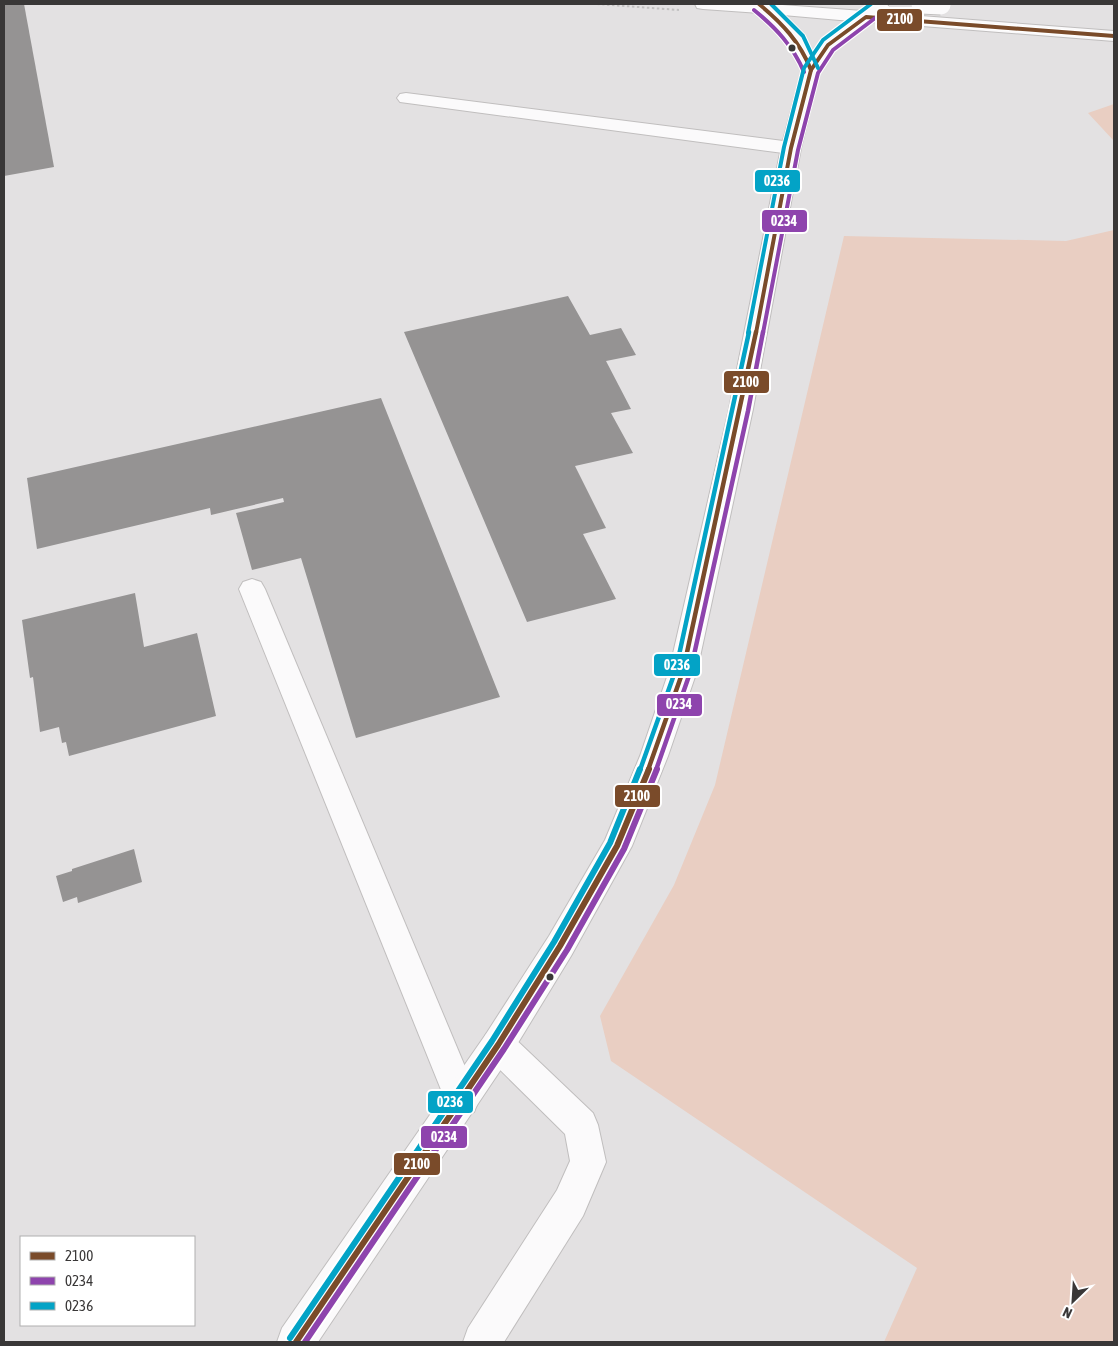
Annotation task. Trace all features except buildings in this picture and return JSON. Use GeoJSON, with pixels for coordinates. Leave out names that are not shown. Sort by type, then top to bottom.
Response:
{"type":"FeatureCollection","features":[{"type":"Feature","properties":{"kind":"main road"},"geometry":{"type":"LineString","coordinates":[[703,4],[762,6],[866,17],[1114,36]]}},
{"type":"Feature","properties":{"kind":"main road"},"geometry":{"type":"LineString","coordinates":[[296,1342],[498,1045],[560,946],[618,846],[654,756],[683,671],[741,409],[791,148],[810,70],[828,45],[875,11],[881,4]]}},
{"type":"Feature","properties":{"kind":"main road"},"geometry":{"type":"LineString","coordinates":[[921,4],[960,7]]}},
{"type":"Feature","properties":{"kind":"main road"},"geometry":{"type":"LineString","coordinates":[[762,6],[782,22],[800,42],[810,70]]}},
{"type":"Feature","properties":{"kind":"main road"},"geometry":{"type":"LineString","coordinates":[[406,98],[791,148]]}},
{"type":"Feature","properties":{"kind":"main road"},"geometry":{"type":"LineString","coordinates":[[252,589],[462,1100]]}},
{"type":"Feature","properties":{"kind":"main road"},"geometry":{"type":"LineString","coordinates":[[482,1342],[570,1202],[588,1162],[581,1125],[498,1045]]}},
{"type":"Feature","properties":{"kind":"shaded area"},"geometry":{"type":"Polygon","coordinates":[[[1114,104],[1114,141],[1088,113],[1114,104]]]}},
{"type":"Feature","properties":{"kind":"shaded area"},"geometry":{"type":"Polygon","coordinates":[[[1114,230],[1114,1342],[884,1342],[917,1268],[611,1061],[600,1016],[674,885],[715,785],[844,236],[1066,241],[1114,230]]]}},
{"type":"Feature","properties":{"kind":"transit line","name":"2100"},"geometry":{"type":"LineString","coordinates":[[759,4],[790,33],[802,50],[811,70]]}},
{"type":"Feature","properties":{"kind":"transit line","name":"0236"},"geometry":{"type":"LineString","coordinates":[[771,4],[803,36],[818,68]]}},
{"type":"Feature","properties":{"kind":"transit line","name":"0236"},"geometry":{"type":"LineString","coordinates":[[290,1338],[492,1041],[554,942],[610,843],[647,753],[676,669],[734,407],[784,147],[804,68],[823,40],[871,4]]}},
{"type":"Feature","properties":{"kind":"transit line","name":"0234"},"geometry":{"type":"LineString","coordinates":[[305,1342],[504,1049],[567,950],[624,849],[661,759],[690,673],[748,411],[798,150],[818,73],[833,50],[879,17],[887,9]]}},
{"type":"Feature","properties":{"kind":"transit line","name":"0234"},"geometry":{"type":"LineString","coordinates":[[754,10],[770,23],[790,45],[804,72]]}},
{"type":"Feature","properties":{"kind":"transit line","name":"2100"},"geometry":{"type":"LineString","coordinates":[[296,1342],[498,1045],[560,946],[617,846],[654,756],[683,671],[741,409],[791,148],[811,70],[828,45],[866,17],[1114,36]]}}]}
